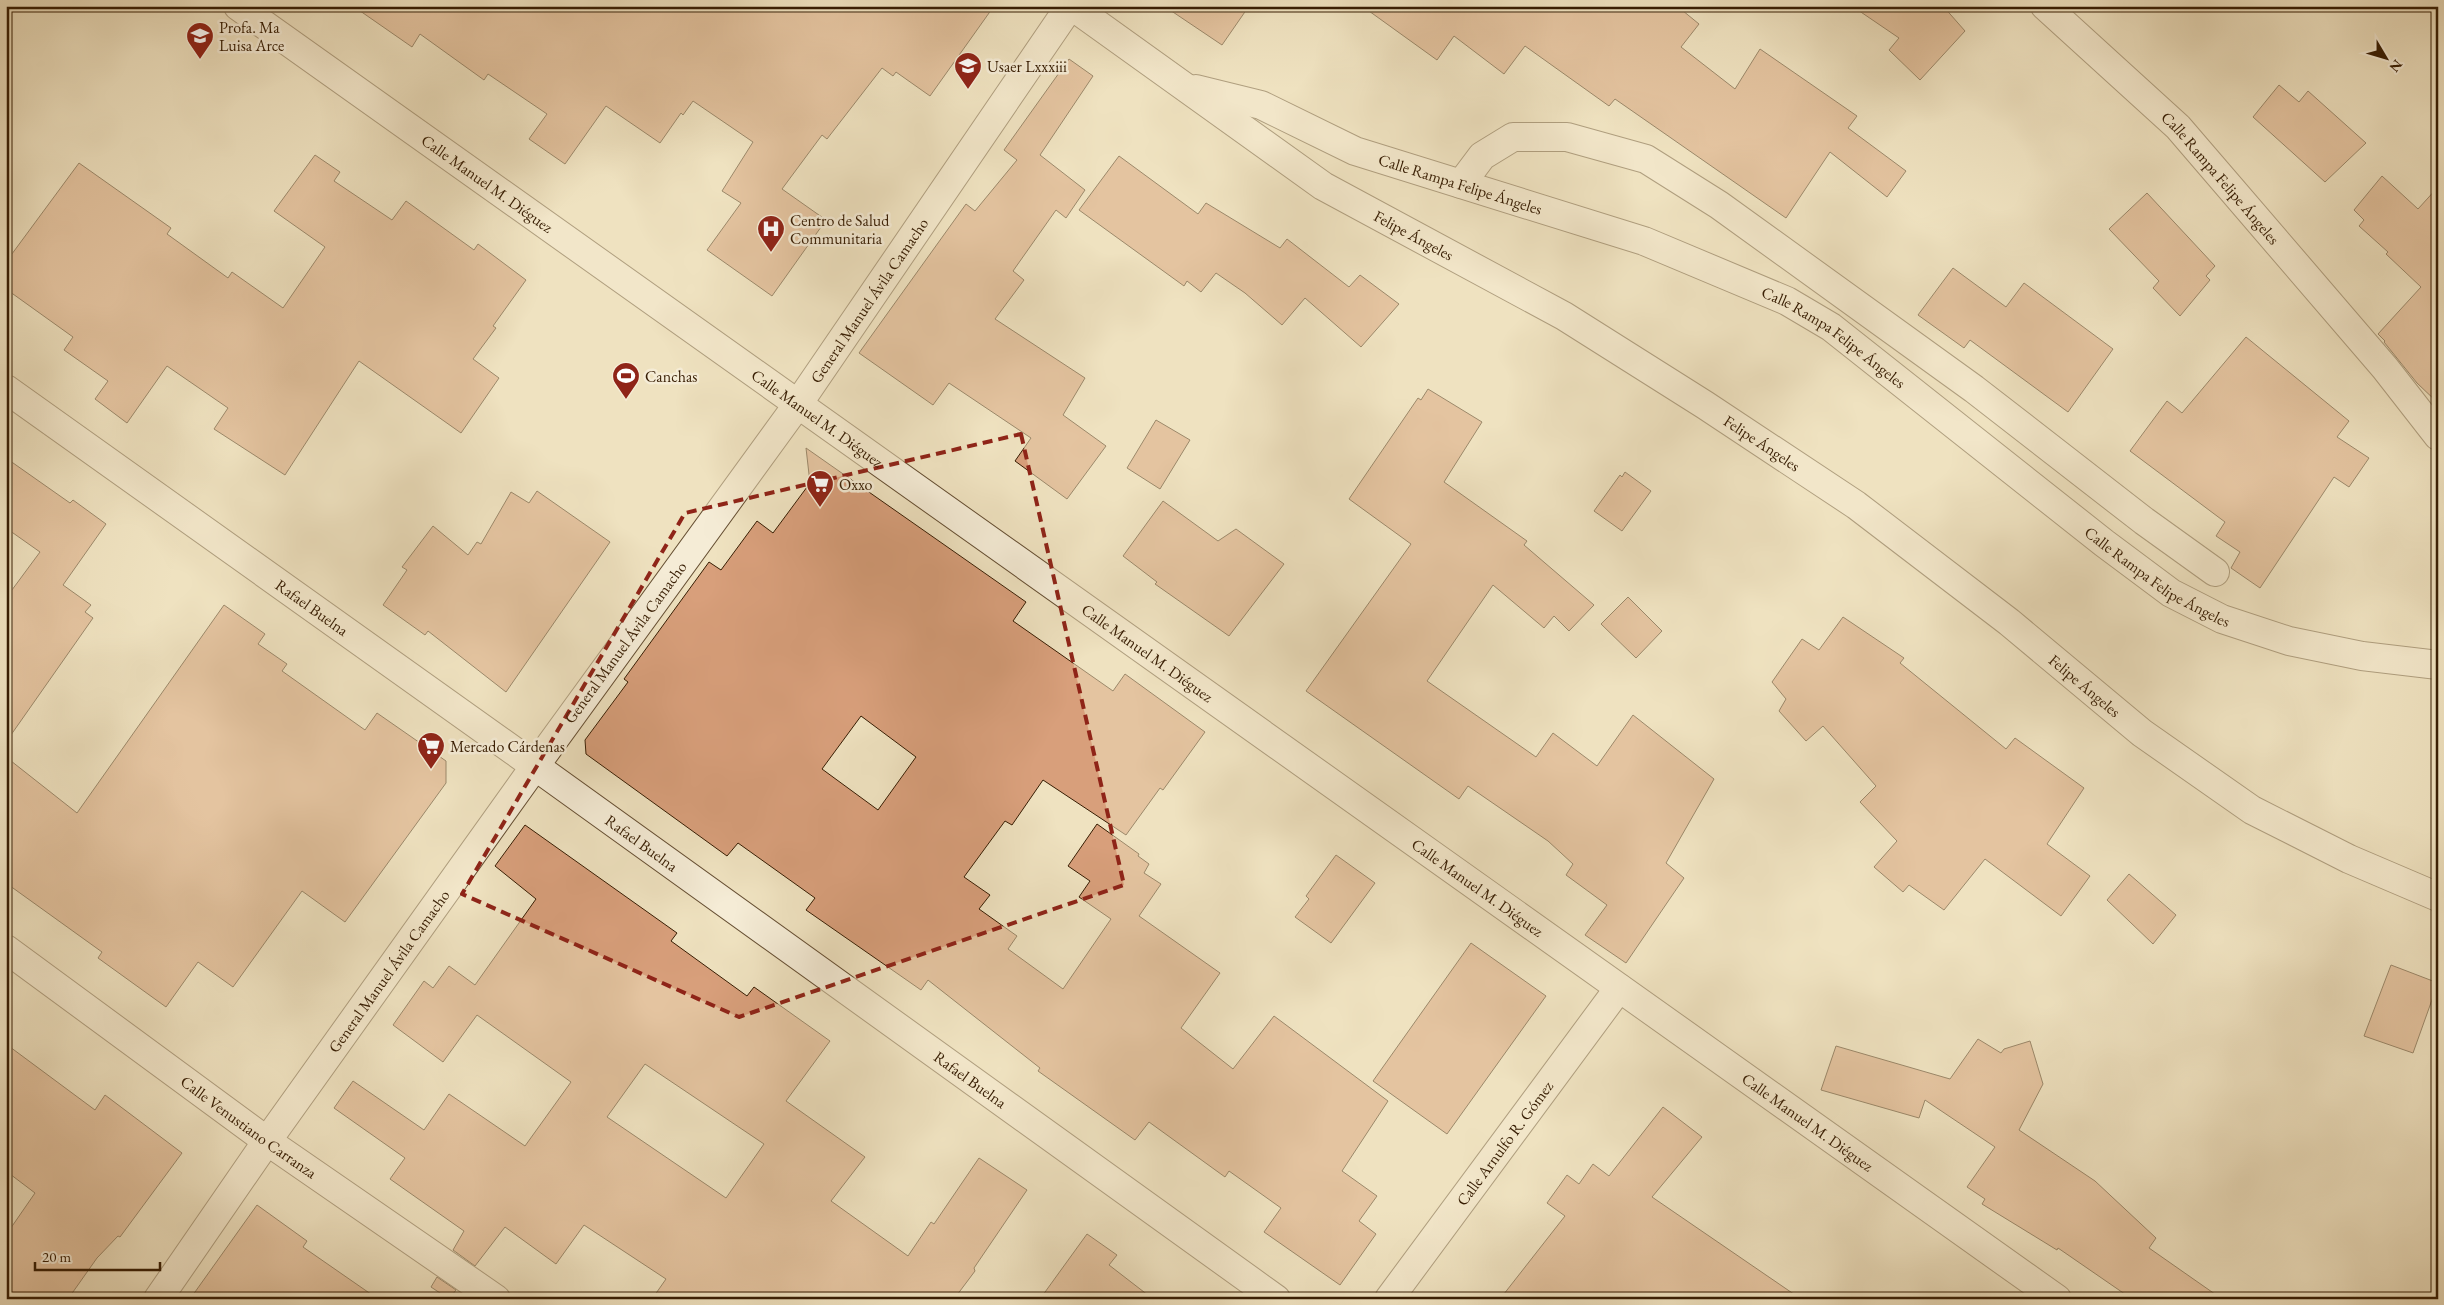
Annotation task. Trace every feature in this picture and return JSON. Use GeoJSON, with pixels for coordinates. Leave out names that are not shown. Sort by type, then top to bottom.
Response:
{"type":"FeatureCollection","features":[{"type":"Feature","properties":{"kind":"street","name":"Calle Manuel M. Diéguez"},"geometry":{"type":"LineString","coordinates":[[238,6],[2056,1299]]}},
{"type":"Feature","properties":{"kind":"street","name":"General Manuel Ávila Camacho"},"geometry":{"type":"LineString","coordinates":[[158,1299],[267,1141],[535,766],[798,404],[1071,6]]}},
{"type":"Feature","properties":{"kind":"street","name":"Felipe Ángeles"},"geometry":{"type":"LineString","coordinates":[[1071,6],[1323,186],[1564,316],[1705,405],[1856,505],[2008,622],[2142,733],[2252,810],[2349,859],[2438,897]]}},
{"type":"Feature","properties":{"kind":"street","name":"Calle Rampa Felipe Ángeles"},"geometry":{"type":"LineString","coordinates":[[2044,6],[2178,127],[2385,368],[2438,436]]}},
{"type":"Feature","properties":{"kind":"street","name":"Calle Rampa Felipe Ángeles"},"geometry":{"type":"LineString","coordinates":[[1180,85],[1262,105],[1355,151],[1644,241],[1787,301],[1831,327],[2104,543],[2171,593],[2222,619],[2289,641],[2362,656],[2438,665]]}},
{"type":"Feature","properties":{"kind":"street"},"geometry":{"type":"LineString","coordinates":[[1461,184],[1482,156],[1512,137],[1567,137],[1646,159],[1719,205],[1974,389],[2144,522],[2215,572]]}},
{"type":"Feature","properties":{"kind":"street","name":"Rafael Buelna"},"geometry":{"type":"LineString","coordinates":[[6,389],[535,766],[1276,1299]]}},
{"type":"Feature","properties":{"kind":"street","name":"Calle Venustiano Carranza"},"geometry":{"type":"LineString","coordinates":[[6,949],[267,1141],[496,1299]]}},
{"type":"Feature","properties":{"kind":"street","name":"Calle Arnulfo R. Gómez"},"geometry":{"type":"LineString","coordinates":[[1389,1299],[1619,988]]}},
{"type":"Feature","properties":{"kind":"highlighted area"},"geometry":{"type":"Polygon","coordinates":[[[1021,434],[1124,885],[739,1017],[462,894],[685,513],[1021,434]]]}},
{"type":"Feature","properties":{"kind":"building"},"geometry":{"type":"Polygon","coordinates":[[[353,6],[994,6],[930,96],[896,72],[893,76],[882,68],[827,139],[822,135],[782,189],[826,220],[772,296],[707,250],[741,203],[722,191],[753,142],[693,101],[683,115],[681,113],[660,143],[606,106],[565,164],[529,139],[547,114],[488,74],[484,80],[420,34],[412,47],[353,6]]]}},
{"type":"Feature","properties":{"kind":"building"},"geometry":{"type":"Polygon","coordinates":[[[1164,6],[1249,6],[1222,45],[1164,6]]]}},
{"type":"Feature","properties":{"kind":"building"},"geometry":{"type":"Polygon","coordinates":[[[1362,6],[1677,6],[1699,24],[1681,47],[1735,89],[1760,49],[1857,116],[1848,128],[1906,171],[1887,197],[1830,152],[1786,218],[1615,99],[1609,106],[1525,46],[1504,74],[1454,36],[1437,60],[1362,6]]]}},
{"type":"Feature","properties":{"kind":"building"},"geometry":{"type":"Polygon","coordinates":[[[1852,6],[1943,6],[1965,31],[1920,80],[1889,50],[1899,38],[1852,6]]]}},
{"type":"Feature","properties":{"kind":"building"},"geometry":{"type":"Polygon","coordinates":[[[1069,59],[1093,76],[1040,155],[1085,190],[1066,218],[1056,210],[1013,271],[1024,280],[995,319],[1085,378],[1063,415],[1106,446],[1067,499],[1015,461],[1031,438],[949,383],[933,405],[859,353],[966,204],[975,211],[1017,160],[1004,150],[1069,59]]]}},
{"type":"Feature","properties":{"kind":"building"},"geometry":{"type":"Polygon","coordinates":[[[2279,85],[2299,102],[2308,91],[2366,143],[2325,182],[2253,117],[2279,85]]]}},
{"type":"Feature","properties":{"kind":"building"},"geometry":{"type":"Polygon","coordinates":[[[315,155],[340,172],[334,181],[392,220],[406,201],[474,250],[478,244],[526,280],[493,326],[496,328],[473,359],[499,378],[461,433],[359,361],[285,475],[214,429],[228,408],[167,366],[127,423],[95,399],[108,381],[64,350],[73,337],[6,289],[6,262],[79,163],[171,228],[167,234],[228,278],[232,272],[283,308],[325,247],[274,211],[315,155]]]}},
{"type":"Feature","properties":{"kind":"building"},"geometry":{"type":"Polygon","coordinates":[[[1119,156],[1198,214],[1206,203],[1280,248],[1287,239],[1349,287],[1360,275],[1399,304],[1361,347],[1305,298],[1282,325],[1245,293],[1216,273],[1201,292],[1187,281],[1184,286],[1079,210],[1119,156]]]}},
{"type":"Feature","properties":{"kind":"building"},"geometry":{"type":"Polygon","coordinates":[[[2382,176],[2418,209],[2438,187],[2438,403],[2417,383],[2378,334],[2421,287],[2386,254],[2388,252],[2359,226],[2364,220],[2354,210],[2382,176]]]}},
{"type":"Feature","properties":{"kind":"building"},"geometry":{"type":"Polygon","coordinates":[[[2147,193],[2215,266],[2206,276],[2210,280],[2180,316],[2153,288],[2159,281],[2109,229],[2147,193]]]}},
{"type":"Feature","properties":{"kind":"building"},"geometry":{"type":"Polygon","coordinates":[[[1953,268],[2006,307],[2024,283],[2113,349],[2068,412],[1970,340],[1964,348],[1918,315],[1953,268]]]}},
{"type":"Feature","properties":{"kind":"building"},"geometry":{"type":"Polygon","coordinates":[[[2246,337],[2349,421],[2337,437],[2369,458],[2349,487],[2334,477],[2260,588],[2231,568],[2240,552],[2216,536],[2225,522],[2130,451],[2167,401],[2182,413],[2246,337]]]}},
{"type":"Feature","properties":{"kind":"building"},"geometry":{"type":"Polygon","coordinates":[[[1428,389],[1482,422],[1444,482],[1527,541],[1524,545],[1594,605],[1569,631],[1554,616],[1544,628],[1493,585],[1427,681],[1536,757],[1553,733],[1597,766],[1633,715],[1714,779],[1666,863],[1684,878],[1626,963],[1585,935],[1607,905],[1566,875],[1573,864],[1548,841],[1468,786],[1459,799],[1306,691],[1411,544],[1349,499],[1418,398],[1421,400],[1428,389]]]}},
{"type":"Feature","properties":{"kind":"building"},"geometry":{"type":"Polygon","coordinates":[[[1156,420],[1190,440],[1160,489],[1127,468],[1156,420]]]}},
{"type":"Feature","properties":{"kind":"building"},"geometry":{"type":"Polygon","coordinates":[[[806,448],[1026,602],[1013,621],[1113,691],[1125,674],[1205,732],[1163,790],[1160,788],[1126,835],[1043,780],[1012,825],[1005,821],[964,877],[990,895],[979,909],[1017,936],[1008,949],[1063,989],[1111,919],[1079,897],[1090,881],[1068,866],[1097,824],[1139,854],[1138,856],[1149,864],[1144,873],[1161,884],[1139,916],[1220,973],[1181,1028],[1233,1069],[1274,1016],[1388,1101],[1342,1171],[1377,1196],[1359,1221],[1376,1234],[1340,1285],[1264,1232],[1281,1208],[1229,1171],[1225,1177],[1149,1122],[1135,1140],[1038,1071],[1040,1068],[928,980],[921,990],[806,910],[815,898],[738,843],[727,856],[586,754],[585,740],[628,682],[624,679],[709,562],[721,570],[757,521],[773,533],[810,483],[806,448]],[[861,716],[822,769],[878,810],[916,757],[861,716]]]}},
{"type":"Feature","properties":{"kind":"building"},"geometry":{"type":"Polygon","coordinates":[[[6,458],[70,503],[73,500],[106,524],[63,585],[91,605],[85,612],[93,618],[6,742],[6,598],[40,552],[6,528],[6,458]]]}},
{"type":"Feature","properties":{"kind":"building"},"geometry":{"type":"Polygon","coordinates":[[[1625,472],[1651,491],[1622,531],[1594,511],[1620,475],[1622,477],[1625,472]]]}},
{"type":"Feature","properties":{"kind":"building"},"geometry":{"type":"Polygon","coordinates":[[[537,491],[610,542],[506,692],[428,631],[425,635],[383,605],[407,570],[402,567],[433,526],[468,555],[477,542],[481,544],[511,492],[529,503],[537,491]]]}},
{"type":"Feature","properties":{"kind":"building"},"geometry":{"type":"Polygon","coordinates":[[[1163,501],[1218,541],[1236,529],[1284,564],[1229,636],[1155,584],[1157,582],[1123,556],[1163,501]]]}},
{"type":"Feature","properties":{"kind":"building"},"geometry":{"type":"Polygon","coordinates":[[[1628,597],[1662,631],[1636,658],[1601,624],[1628,597]]]}},
{"type":"Feature","properties":{"kind":"building"},"geometry":{"type":"Polygon","coordinates":[[[224,605],[265,634],[258,644],[287,664],[282,671],[365,730],[377,713],[446,761],[446,783],[345,922],[302,891],[233,987],[198,962],[166,1007],[98,958],[102,952],[6,883],[6,757],[77,813],[224,605]]]}},
{"type":"Feature","properties":{"kind":"building"},"geometry":{"type":"Polygon","coordinates":[[[1843,617],[1904,658],[1900,663],[2006,749],[2015,738],[2084,788],[2047,844],[2090,876],[2061,916],[1985,859],[1944,910],[1909,885],[1903,892],[1874,867],[1897,841],[1860,802],[1876,786],[1823,726],[1806,741],[1779,711],[1786,699],[1772,682],[1802,639],[1819,650],[1843,617]]]}},
{"type":"Feature","properties":{"kind":"building"},"geometry":{"type":"Polygon","coordinates":[[[525,825],[677,933],[671,941],[747,996],[754,987],[830,1041],[786,1101],[865,1157],[831,1201],[908,1256],[931,1222],[934,1224],[979,1158],[1027,1190],[974,1268],[975,1271],[954,1299],[652,1299],[666,1279],[584,1225],[556,1264],[505,1227],[475,1266],[453,1250],[464,1231],[390,1179],[405,1158],[334,1108],[353,1081],[424,1130],[449,1094],[525,1146],[571,1082],[477,1015],[443,1062],[393,1025],[424,981],[433,988],[449,966],[475,985],[536,899],[495,866],[525,825]],[[645,1064],[607,1117],[726,1198],[764,1144],[645,1064]]]}},
{"type":"Feature","properties":{"kind":"building"},"geometry":{"type":"Polygon","coordinates":[[[1336,855],[1375,883],[1331,943],[1295,917],[1309,899],[1306,896],[1336,855]]]}},
{"type":"Feature","properties":{"kind":"building"},"geometry":{"type":"Polygon","coordinates":[[[2129,874],[2176,915],[2153,944],[2107,900],[2129,874]]]}},
{"type":"Feature","properties":{"kind":"building"},"geometry":{"type":"Polygon","coordinates":[[[1471,943],[1546,996],[1447,1134],[1373,1081],[1471,943]]]}},
{"type":"Feature","properties":{"kind":"building"},"geometry":{"type":"Polygon","coordinates":[[[2391,965],[2438,983],[2413,1053],[2364,1036],[2391,965]]]}},
{"type":"Feature","properties":{"kind":"building"},"geometry":{"type":"Polygon","coordinates":[[[1978,1039],[2001,1053],[2004,1049],[2030,1041],[2043,1084],[2019,1130],[2095,1181],[2156,1238],[2149,1248],[2222,1299],[2132,1299],[2058,1248],[2057,1250],[1982,1204],[1985,1199],[1967,1187],[1995,1147],[1925,1100],[1919,1118],[1821,1090],[1836,1046],[1950,1079],[1978,1039]]]}},
{"type":"Feature","properties":{"kind":"building"},"geometry":{"type":"Polygon","coordinates":[[[6,1044],[95,1110],[105,1095],[182,1153],[120,1237],[118,1236],[97,1258],[68,1299],[6,1299],[6,1235],[35,1193],[6,1171],[6,1044]]]}},
{"type":"Feature","properties":{"kind":"building"},"geometry":{"type":"Polygon","coordinates":[[[1663,1107],[1702,1137],[1652,1197],[1801,1299],[1500,1299],[1565,1216],[1547,1203],[1567,1175],[1579,1184],[1593,1164],[1609,1176],[1663,1107]]]}},
{"type":"Feature","properties":{"kind":"building"},"geometry":{"type":"Polygon","coordinates":[[[257,1205],[307,1241],[303,1247],[378,1299],[190,1299],[257,1205]]]}},
{"type":"Feature","properties":{"kind":"building"},"geometry":{"type":"Polygon","coordinates":[[[1087,1234],[1117,1255],[1109,1265],[1153,1299],[1040,1299],[1087,1234]]]}},
{"type":"Feature","properties":{"kind":"building"},"geometry":{"type":"Polygon","coordinates":[[[437,1277],[456,1290],[449,1299],[431,1287],[437,1277]]]}},
{"type":"Feature","properties":{"kind":"place","name":"Profa. Ma Luisa Arce"},"geometry":{"type":"Point","coordinates":[200,60]}},
{"type":"Feature","properties":{"kind":"place","name":"Usaer Lxxxiii"},"geometry":{"type":"Point","coordinates":[968,90]}},
{"type":"Feature","properties":{"kind":"place","name":"Centro de Salud Communitaria"},"geometry":{"type":"Point","coordinates":[771,253]}},
{"type":"Feature","properties":{"kind":"place","name":"Canchas"},"geometry":{"type":"Point","coordinates":[626,400]}},
{"type":"Feature","properties":{"kind":"place","name":"Oxxo"},"geometry":{"type":"Point","coordinates":[820,508]}},
{"type":"Feature","properties":{"kind":"place","name":"Mercado Cárdenas"},"geometry":{"type":"Point","coordinates":[431,770]}}]}
